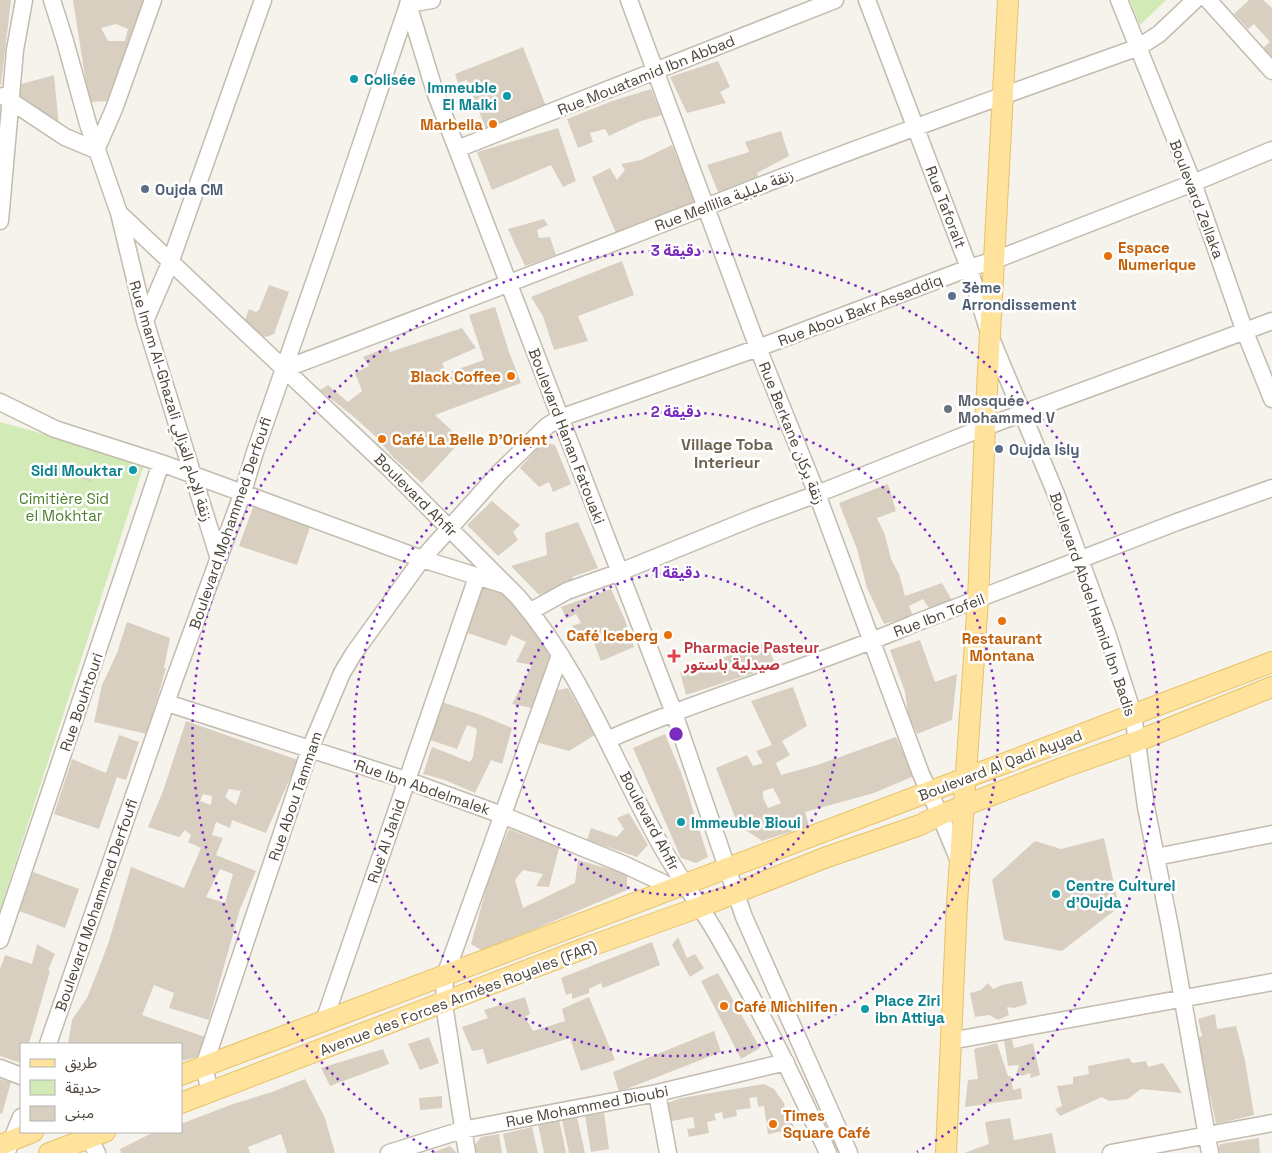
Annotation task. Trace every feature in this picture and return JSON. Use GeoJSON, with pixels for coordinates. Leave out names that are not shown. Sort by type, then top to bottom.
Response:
{"type":"FeatureCollection","features":[{"type":"Feature","properties":{"kind":"main road"},"geometry":{"type":"LineString","coordinates":[[946,1153],[960,864],[978,600],[985,427],[1008,0]]}},
{"type":"Feature","properties":{"kind":"main road","name":"Boulevard Al Qadi Ayyad"},"geometry":{"type":"LineString","coordinates":[[728,868],[1272,662]]}},
{"type":"Feature","properties":{"kind":"main road","name":"Boulevard Al Qadi Ayyad"},"geometry":{"type":"LineString","coordinates":[[736,892],[827,857],[920,825],[940,815],[1136,742],[1272,687]]}},
{"type":"Feature","properties":{"kind":"main road","name":"Avenue des Forces Armées Royales (FAR)"},"geometry":{"type":"LineString","coordinates":[[182,1075],[728,868]]}},
{"type":"Feature","properties":{"kind":"main road","name":"Avenue des Forces Armées Royales (FAR)"},"geometry":{"type":"LineString","coordinates":[[182,1103],[736,892]]}},
{"type":"Feature","properties":{"kind":"main road"},"geometry":{"type":"LineString","coordinates":[[6,1146],[31,1133]]}},
{"type":"Feature","properties":{"kind":"main road"},"geometry":{"type":"LineString","coordinates":[[49,1153],[97,1141]]}},
{"type":"Feature","properties":{"kind":"street"},"geometry":{"type":"LineString","coordinates":[[0,220],[5,98],[24,0]]}},
{"type":"Feature","properties":{"kind":"street","name":"Boulevard Ahfir"},"geometry":{"type":"LineString","coordinates":[[52,0],[96,150],[119,213],[390,469],[531,611],[576,680],[658,840],[679,886],[700,907],[715,931],[786,1062],[828,1153]]}},
{"type":"Feature","properties":{"kind":"street"},"geometry":{"type":"LineString","coordinates":[[5,98],[65,137],[96,150],[114,109],[154,0]]}},
{"type":"Feature","properties":{"kind":"street"},"geometry":{"type":"LineString","coordinates":[[145,321],[170,263],[263,0]]}},
{"type":"Feature","properties":{"kind":"street"},"geometry":{"type":"LineString","coordinates":[[407,1],[432,0]]}},
{"type":"Feature","properties":{"kind":"street","name":"Rue Berkane زنقة بركان"},"geometry":{"type":"LineString","coordinates":[[629,0],[758,348],[818,494],[921,774],[960,864]]}},
{"type":"Feature","properties":{"kind":"street","name":"Rue Mouatamid Ibn Abbad"},"geometry":{"type":"LineString","coordinates":[[457,150],[835,0]]}},
{"type":"Feature","properties":{"kind":"street","name":"Rue Taforalt"},"geometry":{"type":"LineString","coordinates":[[868,0],[969,268],[990,336],[1023,414]]}},
{"type":"Feature","properties":{"kind":"street","name":"Boulevard Zellaka"},"geometry":{"type":"LineString","coordinates":[[1119,0],[1192,183],[1245,332],[1272,399]]}},
{"type":"Feature","properties":{"kind":"street","name":"Rue Mellilia زنقة مليلية"},"geometry":{"type":"LineString","coordinates":[[284,369],[706,207],[1002,96],[1139,47],[1159,34],[1195,0]]}},
{"type":"Feature","properties":{"kind":"street"},"geometry":{"type":"LineString","coordinates":[[1208,0],[1272,70]]}},
{"type":"Feature","properties":{"kind":"street","name":"Boulevard Hanan Fatouaki"},"geometry":{"type":"LineString","coordinates":[[407,1],[435,92],[674,713],[695,779],[736,892],[780,1002],[849,1153]]}},
{"type":"Feature","properties":{"kind":"street","name":"Boulevard Mohammed Derfoufi"},"geometry":{"type":"LineString","coordinates":[[48,1043],[219,559],[407,1]]}},
{"type":"Feature","properties":{"kind":"street","name":"Rue Abou Bakr Assaddiq"},"geometry":{"type":"LineString","coordinates":[[449,528],[499,473],[547,426],[560,418],[758,348],[969,268],[995,260],[1272,150]]}},
{"type":"Feature","properties":{"kind":"street","name":"Rue Imam Al-Ghazali زنقة الإمام الغزالي"},"geometry":{"type":"LineString","coordinates":[[119,213],[145,321],[219,559]]}},
{"type":"Feature","properties":{"kind":"street"},"geometry":{"type":"LineString","coordinates":[[531,611],[567,591],[620,572],[755,517],[818,494],[985,427],[1272,321]]}},
{"type":"Feature","properties":{"kind":"street"},"geometry":{"type":"LineString","coordinates":[[0,402],[54,429],[162,463],[422,559],[508,586]]}},
{"type":"Feature","properties":{"kind":"street","name":"Boulevard Abdel Hamid Ibn Badis"},"geometry":{"type":"LineString","coordinates":[[1023,414],[1056,494],[1107,633],[1133,714],[1146,807],[1210,1153]]}},
{"type":"Feature","properties":{"kind":"street","name":"Rue Bouhtouri"},"geometry":{"type":"LineString","coordinates":[[0,940],[162,463]]}},
{"type":"Feature","properties":{"kind":"street","name":"Rue Ibn Tofeil"},"geometry":{"type":"LineString","coordinates":[[607,740],[674,713],[871,642],[1177,522],[1272,488]]}},
{"type":"Feature","properties":{"kind":"street","name":"Rue Abou Tammam"},"geometry":{"type":"LineString","coordinates":[[204,1066],[310,749],[342,673],[354,653],[422,559],[449,528]]}},
{"type":"Feature","properties":{"kind":"street","name":"Rue Al Jahid"},"geometry":{"type":"LineString","coordinates":[[324,1021],[477,577]]}},
{"type":"Feature","properties":{"kind":"street"},"geometry":{"type":"LineString","coordinates":[[467,1153],[444,1004],[445,976],[560,655]]}},
{"type":"Feature","properties":{"kind":"street","name":"Rue Ibn Abdelmalek"},"geometry":{"type":"LineString","coordinates":[[167,703],[406,780],[502,815],[679,886]]}},
{"type":"Feature","properties":{"kind":"street"},"geometry":{"type":"LineString","coordinates":[[1156,857],[1272,834]]}},
{"type":"Feature","properties":{"kind":"street"},"geometry":{"type":"LineString","coordinates":[[950,1041],[1272,982]]}},
{"type":"Feature","properties":{"kind":"street","name":"Rue Mohammed Dioubi"},"geometry":{"type":"LineString","coordinates":[[389,1153],[462,1130],[657,1093],[786,1062]]}},
{"type":"Feature","properties":{"kind":"street"},"geometry":{"type":"LineString","coordinates":[[204,1066],[210,1093]]}},
{"type":"Feature","properties":{"kind":"street"},"geometry":{"type":"LineString","coordinates":[[0,1068],[20,1076]]}},
{"type":"Feature","properties":{"kind":"street"},"geometry":{"type":"LineString","coordinates":[[657,1093],[668,1153]]}},
{"type":"Feature","properties":{"kind":"street"},"geometry":{"type":"LineString","coordinates":[[6,1146],[20,1120]]}},
{"type":"Feature","properties":{"kind":"street"},"geometry":{"type":"LineString","coordinates":[[1111,1153],[1272,1123]]}},
{"type":"Feature","properties":{"kind":"green space"},"geometry":{"type":"Polygon","coordinates":[[[1130,0],[1166,0],[1140,25],[1130,0]]]}},
{"type":"Feature","properties":{"kind":"green space","name":"Cimitière Sid el Mokhtar"},"geometry":{"type":"Polygon","coordinates":[[[0,422],[145,462],[0,910],[0,422]]]}},
{"type":"Feature","properties":{"kind":"building"},"geometry":{"type":"Polygon","coordinates":[[[0,0],[11,0],[1,85],[0,85],[0,0]]]}},
{"type":"Feature","properties":{"kind":"building"},"geometry":{"type":"Polygon","coordinates":[[[73,0],[145,0],[110,101],[89,102],[73,0]],[[116,24],[101,28],[108,41],[125,41],[128,29],[116,24]]]}},
{"type":"Feature","properties":{"kind":"building"},"geometry":{"type":"Polygon","coordinates":[[[1249,0],[1263,0],[1272,8],[1272,57],[1263,48],[1270,42],[1254,24],[1248,29],[1234,14],[1249,0]]]}},
{"type":"Feature","properties":{"kind":"building","name":"Immeuble El Malki"},"geometry":{"type":"Polygon","coordinates":[[[523,47],[547,109],[487,132],[467,80],[458,83],[455,74],[523,47]]]}},
{"type":"Feature","properties":{"kind":"building"},"geometry":{"type":"Polygon","coordinates":[[[718,61],[730,87],[720,92],[726,103],[687,113],[670,77],[718,61]]]}},
{"type":"Feature","properties":{"kind":"building"},"geometry":{"type":"Polygon","coordinates":[[[54,75],[59,127],[30,109],[31,104],[15,99],[18,85],[54,75]]]}},
{"type":"Feature","properties":{"kind":"building"},"geometry":{"type":"Polygon","coordinates":[[[651,89],[662,115],[641,121],[609,136],[605,129],[590,133],[593,142],[578,148],[567,119],[612,101],[651,89]]]}},
{"type":"Feature","properties":{"kind":"building"},"geometry":{"type":"Polygon","coordinates":[[[558,128],[576,181],[563,187],[551,165],[492,190],[477,152],[558,128]]]}},
{"type":"Feature","properties":{"kind":"building"},"geometry":{"type":"Polygon","coordinates":[[[781,131],[789,156],[757,173],[759,178],[719,194],[707,165],[749,152],[745,142],[781,131]]]}},
{"type":"Feature","properties":{"kind":"building"},"geometry":{"type":"Polygon","coordinates":[[[672,145],[696,204],[661,219],[616,233],[592,177],[610,168],[617,180],[625,170],[621,164],[641,160],[672,145]]]}},
{"type":"Feature","properties":{"kind":"building"},"geometry":{"type":"Polygon","coordinates":[[[544,219],[548,225],[537,230],[539,238],[550,237],[556,255],[525,266],[508,229],[544,219]]]}},
{"type":"Feature","properties":{"kind":"building"},"geometry":{"type":"Polygon","coordinates":[[[622,261],[634,295],[578,316],[588,341],[554,350],[543,316],[531,297],[622,261]]]}},
{"type":"Feature","properties":{"kind":"building"},"geometry":{"type":"Polygon","coordinates":[[[269,285],[289,292],[274,334],[266,337],[262,336],[245,320],[249,309],[256,312],[259,310],[269,285]]]}},
{"type":"Feature","properties":{"kind":"building"},"geometry":{"type":"Polygon","coordinates":[[[495,307],[521,383],[435,415],[462,440],[422,483],[394,458],[374,435],[320,390],[328,385],[348,402],[362,391],[355,373],[369,366],[363,357],[388,347],[390,352],[462,328],[476,348],[442,363],[447,373],[484,360],[469,315],[495,307]]]}},
{"type":"Feature","properties":{"kind":"building"},"geometry":{"type":"Polygon","coordinates":[[[543,442],[555,445],[571,484],[553,492],[549,482],[539,487],[520,468],[543,442]]]}},
{"type":"Feature","properties":{"kind":"building","name":"Sidi Mouktar"},"geometry":{"type":"Polygon","coordinates":[[[130,465],[139,468],[137,476],[128,473],[130,465]]]}},
{"type":"Feature","properties":{"kind":"building"},"geometry":{"type":"Polygon","coordinates":[[[82,471],[92,475],[90,482],[80,478],[82,471]]]}},
{"type":"Feature","properties":{"kind":"building"},"geometry":{"type":"Polygon","coordinates":[[[888,484],[896,511],[877,518],[885,535],[891,559],[899,574],[905,596],[942,583],[953,602],[929,608],[923,599],[909,606],[913,616],[884,624],[867,588],[857,549],[839,503],[888,484]]]}},
{"type":"Feature","properties":{"kind":"building"},"geometry":{"type":"Polygon","coordinates":[[[492,501],[520,525],[513,532],[518,540],[498,556],[467,525],[492,501]]]}},
{"type":"Feature","properties":{"kind":"building"},"geometry":{"type":"Polygon","coordinates":[[[253,507],[310,527],[297,565],[239,546],[253,507]]]}},
{"type":"Feature","properties":{"kind":"building"},"geometry":{"type":"Polygon","coordinates":[[[578,522],[598,568],[572,577],[576,582],[539,595],[511,566],[547,555],[545,533],[578,522]]]}},
{"type":"Feature","properties":{"kind":"building"},"geometry":{"type":"Polygon","coordinates":[[[483,586],[500,590],[554,654],[545,687],[532,708],[512,704],[532,665],[516,662],[526,642],[511,635],[506,646],[465,632],[483,586]]]}},
{"type":"Feature","properties":{"kind":"building"},"geometry":{"type":"Polygon","coordinates":[[[611,589],[625,620],[634,647],[601,661],[590,633],[579,639],[572,626],[581,623],[576,614],[566,619],[561,607],[611,589]]]}},
{"type":"Feature","properties":{"kind":"building"},"geometry":{"type":"Polygon","coordinates":[[[127,622],[170,638],[164,668],[166,668],[147,734],[94,722],[102,685],[117,653],[127,622]]]}},
{"type":"Feature","properties":{"kind":"building"},"geometry":{"type":"Polygon","coordinates":[[[920,640],[935,682],[957,674],[952,720],[917,734],[908,715],[905,692],[890,650],[920,640]]]}},
{"type":"Feature","properties":{"kind":"building"},"geometry":{"type":"Polygon","coordinates":[[[766,643],[776,666],[686,695],[680,672],[766,643]]]}},
{"type":"Feature","properties":{"kind":"building"},"geometry":{"type":"Polygon","coordinates":[[[793,687],[807,726],[782,741],[790,755],[776,763],[781,775],[817,765],[896,737],[914,776],[874,793],[805,812],[809,826],[762,841],[738,825],[716,768],[747,755],[753,766],[763,763],[756,751],[772,745],[751,701],[793,687]],[[773,788],[763,791],[763,798],[768,808],[781,803],[773,788]]]}},
{"type":"Feature","properties":{"kind":"building"},"geometry":{"type":"Polygon","coordinates":[[[568,688],[595,735],[569,751],[536,742],[553,691],[568,688]]]}},
{"type":"Feature","properties":{"kind":"building"},"geometry":{"type":"Polygon","coordinates":[[[442,702],[512,728],[502,764],[491,760],[475,793],[445,780],[423,774],[432,747],[470,762],[473,757],[477,729],[467,725],[457,749],[430,740],[442,702]]]}},
{"type":"Feature","properties":{"kind":"building"},"geometry":{"type":"Polygon","coordinates":[[[186,721],[298,760],[266,833],[232,820],[230,828],[216,822],[212,835],[223,838],[216,855],[256,871],[240,909],[209,1020],[169,1008],[174,993],[154,985],[142,1015],[208,1038],[202,1056],[182,1061],[182,1043],[68,1043],[72,1020],[87,998],[109,941],[131,867],[184,888],[201,848],[188,842],[191,835],[185,830],[179,837],[148,827],[163,791],[186,721]],[[229,789],[225,797],[236,805],[241,791],[229,789]],[[203,794],[200,801],[211,805],[212,796],[203,794]],[[220,869],[206,897],[225,903],[233,874],[220,869]]]}},
{"type":"Feature","properties":{"kind":"building","name":"Immeuble Bioui"},"geometry":{"type":"Polygon","coordinates":[[[665,734],[682,775],[708,857],[696,863],[681,858],[633,748],[665,734]]]}},
{"type":"Feature","properties":{"kind":"building"},"geometry":{"type":"Polygon","coordinates":[[[119,735],[139,742],[126,780],[117,777],[99,829],[54,814],[72,759],[106,773],[119,735]]]}},
{"type":"Feature","properties":{"kind":"building"},"geometry":{"type":"Polygon","coordinates":[[[629,813],[648,845],[637,857],[587,840],[591,828],[617,837],[624,829],[617,818],[629,813]]]}},
{"type":"Feature","properties":{"kind":"building"},"geometry":{"type":"Polygon","coordinates":[[[509,829],[559,848],[549,887],[536,886],[543,874],[523,870],[515,880],[523,908],[575,883],[578,860],[627,874],[627,890],[483,951],[471,944],[490,875],[509,829]]]}},
{"type":"Feature","properties":{"kind":"building","name":"Centre Culturel d'Oujda"},"geometry":{"type":"Polygon","coordinates":[[[1104,838],[1119,907],[1062,951],[1004,940],[992,880],[1035,841],[1061,849],[1104,838]]]}},
{"type":"Feature","properties":{"kind":"building"},"geometry":{"type":"Polygon","coordinates":[[[33,872],[79,889],[65,928],[19,911],[33,872]]]}},
{"type":"Feature","properties":{"kind":"building"},"geometry":{"type":"Polygon","coordinates":[[[678,937],[687,958],[695,954],[704,968],[690,977],[672,945],[678,937]]]}},
{"type":"Feature","properties":{"kind":"building"},"geometry":{"type":"Polygon","coordinates":[[[652,942],[660,965],[603,988],[601,983],[589,989],[589,993],[572,999],[572,993],[566,995],[561,978],[652,942]]]}},
{"type":"Feature","properties":{"kind":"building"},"geometry":{"type":"Polygon","coordinates":[[[37,944],[55,954],[48,970],[50,971],[30,1040],[28,1043],[20,1043],[20,1063],[0,1056],[0,969],[5,955],[32,964],[37,944]]]}},
{"type":"Feature","properties":{"kind":"building"},"geometry":{"type":"Polygon","coordinates":[[[718,973],[760,1048],[741,1059],[701,981],[718,973]]]}},
{"type":"Feature","properties":{"kind":"building"},"geometry":{"type":"Polygon","coordinates":[[[1022,981],[1027,1004],[1014,1008],[1007,1007],[1009,1015],[998,1020],[989,1015],[975,1017],[970,993],[981,990],[988,983],[993,989],[1022,981]]]}},
{"type":"Feature","properties":{"kind":"building"},"geometry":{"type":"Polygon","coordinates":[[[525,997],[530,1014],[525,1017],[533,1031],[565,1021],[562,1009],[589,997],[615,1060],[581,1071],[570,1038],[487,1064],[483,1049],[472,1051],[462,1027],[488,1018],[484,1010],[525,997]]]}},
{"type":"Feature","properties":{"kind":"building"},"geometry":{"type":"Polygon","coordinates":[[[1215,1014],[1217,1029],[1236,1026],[1245,1060],[1254,1115],[1216,1124],[1210,1095],[1205,1085],[1204,1067],[1197,1038],[1202,1036],[1198,1019],[1215,1014]]]}},
{"type":"Feature","properties":{"kind":"building"},"geometry":{"type":"Polygon","coordinates":[[[714,1031],[721,1052],[619,1092],[613,1072],[714,1031]]]}},
{"type":"Feature","properties":{"kind":"building"},"geometry":{"type":"Polygon","coordinates":[[[429,1037],[439,1063],[420,1070],[408,1044],[429,1037]]]}},
{"type":"Feature","properties":{"kind":"building"},"geometry":{"type":"Polygon","coordinates":[[[1004,1040],[1012,1040],[1014,1048],[1033,1043],[1040,1075],[1030,1078],[1031,1073],[1021,1076],[1017,1072],[1019,1065],[1008,1066],[1004,1040]]]}},
{"type":"Feature","properties":{"kind":"building"},"geometry":{"type":"Polygon","coordinates":[[[997,1043],[1008,1076],[1011,1076],[1013,1090],[1021,1088],[1022,1099],[965,1107],[968,1080],[978,1079],[974,1049],[997,1043]]]}},
{"type":"Feature","properties":{"kind":"building"},"geometry":{"type":"Polygon","coordinates":[[[383,1049],[389,1064],[330,1086],[321,1068],[383,1049]]]}},
{"type":"Feature","properties":{"kind":"building"},"geometry":{"type":"Polygon","coordinates":[[[1129,1058],[1132,1063],[1146,1061],[1148,1067],[1163,1063],[1182,1093],[1141,1089],[1128,1099],[1109,1101],[1102,1097],[1060,1116],[1055,1109],[1062,1106],[1057,1086],[1073,1084],[1073,1077],[1089,1074],[1088,1066],[1129,1058]]]}},
{"type":"Feature","properties":{"kind":"building"},"geometry":{"type":"Polygon","coordinates":[[[0,1079],[11,1082],[2,1114],[0,1113],[0,1079]]]}},
{"type":"Feature","properties":{"kind":"building"},"geometry":{"type":"Polygon","coordinates":[[[305,1079],[325,1118],[335,1153],[287,1153],[281,1134],[248,1147],[250,1153],[121,1153],[120,1149],[152,1133],[182,1133],[182,1124],[230,1105],[305,1079]]]}},
{"type":"Feature","properties":{"kind":"building"},"geometry":{"type":"Polygon","coordinates":[[[764,1084],[774,1089],[784,1103],[786,1118],[791,1118],[794,1129],[768,1134],[764,1106],[758,1107],[757,1097],[749,1098],[751,1108],[736,1110],[737,1116],[723,1119],[722,1112],[714,1114],[716,1120],[707,1122],[709,1133],[689,1137],[687,1129],[695,1128],[693,1117],[667,1122],[665,1104],[681,1098],[764,1084]]]}},
{"type":"Feature","properties":{"kind":"building"},"geometry":{"type":"Polygon","coordinates":[[[442,1096],[442,1108],[420,1110],[419,1098],[442,1096]]]}},
{"type":"Feature","properties":{"kind":"building"},"geometry":{"type":"Polygon","coordinates":[[[604,1113],[609,1149],[591,1152],[585,1116],[604,1113]]]}},
{"type":"Feature","properties":{"kind":"building"},"geometry":{"type":"Polygon","coordinates":[[[577,1117],[585,1153],[569,1153],[562,1120],[577,1117]]]}},
{"type":"Feature","properties":{"kind":"building"},"geometry":{"type":"Polygon","coordinates":[[[1010,1118],[1014,1140],[1052,1133],[1056,1153],[964,1153],[989,1144],[985,1122],[1010,1118]]]}},
{"type":"Feature","properties":{"kind":"building"},"geometry":{"type":"Polygon","coordinates":[[[559,1119],[566,1153],[544,1153],[538,1124],[559,1119]]]}},
{"type":"Feature","properties":{"kind":"building"},"geometry":{"type":"Polygon","coordinates":[[[532,1127],[538,1153],[507,1153],[503,1134],[532,1127]]]}},
{"type":"Feature","properties":{"kind":"building"},"geometry":{"type":"Polygon","coordinates":[[[499,1134],[502,1153],[474,1153],[474,1146],[481,1137],[499,1134]]]}},
{"type":"Feature","properties":{"kind":"building"},"geometry":{"type":"Polygon","coordinates":[[[1259,1138],[1260,1153],[1218,1153],[1220,1144],[1259,1138]]]}},
{"type":"Feature","properties":{"kind":"building"},"geometry":{"type":"Polygon","coordinates":[[[450,1146],[457,1153],[431,1153],[450,1146]]]}},
{"type":"Feature","properties":{"kind":"place","name":"Colisée"},"geometry":{"type":"Point","coordinates":[354,79]}},
{"type":"Feature","properties":{"kind":"place","name":"Immeuble El Malki"},"geometry":{"type":"Point","coordinates":[507,96]}},
{"type":"Feature","properties":{"kind":"place","name":"Marbella"},"geometry":{"type":"Point","coordinates":[493,124]}},
{"type":"Feature","properties":{"kind":"place","name":"Oujda CM"},"geometry":{"type":"Point","coordinates":[145,189]}},
{"type":"Feature","properties":{"kind":"place","name":"Espace Numerique"},"geometry":{"type":"Point","coordinates":[1108,256]}},
{"type":"Feature","properties":{"kind":"place","name":"3ème Arrondissement"},"geometry":{"type":"Point","coordinates":[952,296]}},
{"type":"Feature","properties":{"kind":"place","name":"Black Coffee"},"geometry":{"type":"Point","coordinates":[511,376]}},
{"type":"Feature","properties":{"kind":"place","name":"Mosquée Mohammed V"},"geometry":{"type":"Point","coordinates":[948,409]}},
{"type":"Feature","properties":{"kind":"place","name":"Café La Belle D'Orient"},"geometry":{"type":"Point","coordinates":[382,439]}},
{"type":"Feature","properties":{"kind":"place","name":"Oujda Isly"},"geometry":{"type":"Point","coordinates":[999,449]}},
{"type":"Feature","properties":{"kind":"place","name":"Sidi Mouktar"},"geometry":{"type":"Point","coordinates":[133,470]}},
{"type":"Feature","properties":{"kind":"place","name":"Restaurant Montana"},"geometry":{"type":"Point","coordinates":[1002,621]}},
{"type":"Feature","properties":{"kind":"place","name":"Café Iceberg"},"geometry":{"type":"Point","coordinates":[668,635]}},
{"type":"Feature","properties":{"kind":"place","name":"Pharmacie Pasteur صيدلية باستور"},"geometry":{"type":"Point","coordinates":[674,656]}},
{"type":"Feature","properties":{"kind":"place","name":"Immeuble Bioui"},"geometry":{"type":"Point","coordinates":[681,822]}},
{"type":"Feature","properties":{"kind":"place","name":"Centre Culturel d'Oujda"},"geometry":{"type":"Point","coordinates":[1056,894]}},
{"type":"Feature","properties":{"kind":"place","name":"Café Michlifen"},"geometry":{"type":"Point","coordinates":[724,1006]}},
{"type":"Feature","properties":{"kind":"place","name":"Place Ziri ibn Attiya"},"geometry":{"type":"Point","coordinates":[865,1009]}},
{"type":"Feature","properties":{"kind":"place","name":"Times Square Café"},"geometry":{"type":"Point","coordinates":[773,1124]}},
{"type":"Feature","properties":{"kind":"district","name":"Village Toba Interieur"},"geometry":{"type":"Point","coordinates":[727,453]}}]}
